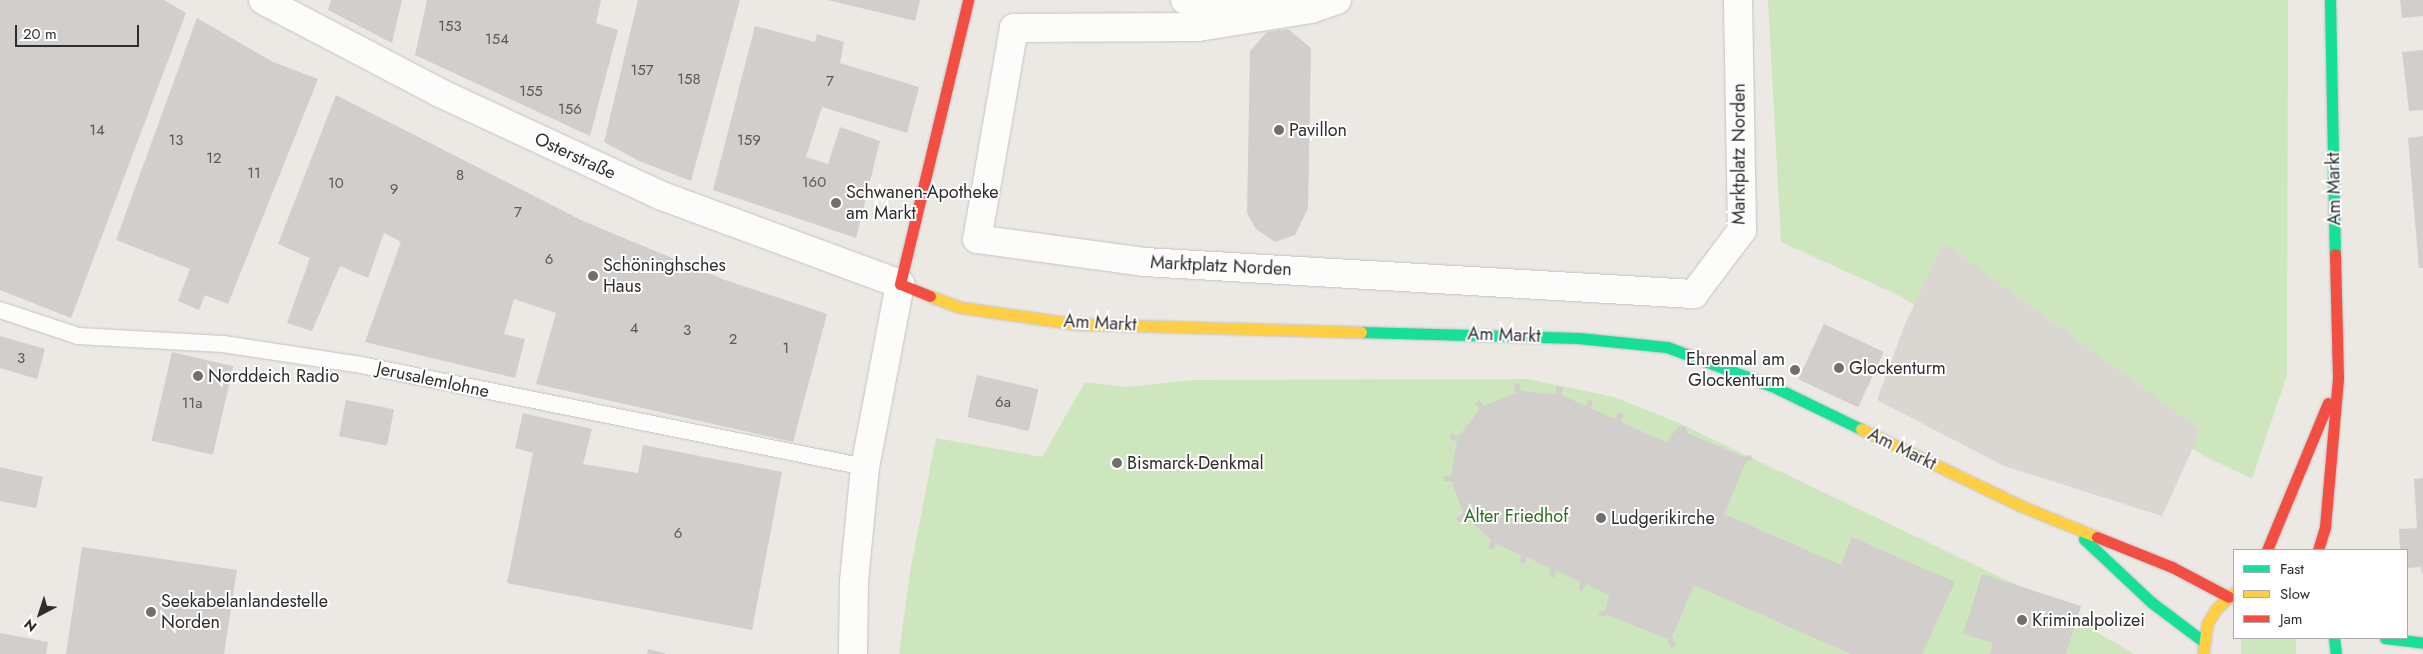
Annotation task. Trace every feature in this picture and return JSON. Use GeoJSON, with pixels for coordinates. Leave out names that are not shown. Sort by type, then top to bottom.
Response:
{"type":"FeatureCollection","features":[{"type":"Feature","properties":{"kind":"street","name":"Osterstraße"},"geometry":{"type":"LineString","coordinates":[[263,0],[440,93],[662,196],[900,284]]}},
{"type":"Feature","properties":{"kind":"street"},"geometry":{"type":"LineString","coordinates":[[853,654],[854,581],[865,467],[900,284],[968,0]]}},
{"type":"Feature","properties":{"kind":"street"},"geometry":{"type":"LineString","coordinates":[[1185,0],[1267,0]]}},
{"type":"Feature","properties":{"kind":"street","name":"Marktplatz Norden"},"geometry":{"type":"LineString","coordinates":[[1337,0],[1311,9],[1198,27],[1014,28],[977,239],[1145,262],[1694,294],[1742,230],[1738,0]]}},
{"type":"Feature","properties":{"kind":"street","name":"Am Markt"},"geometry":{"type":"LineString","coordinates":[[2318,549],[2324,527],[2338,378],[2330,0]]}},
{"type":"Feature","properties":{"kind":"street","name":"Am Markt"},"geometry":{"type":"LineString","coordinates":[[900,284],[958,307],[1076,324],[1578,338],[1667,347],[1772,386],[2074,529],[2172,567],[2232,595],[2216,609],[2203,641],[2203,654]]}},
{"type":"Feature","properties":{"kind":"street","name":"Am Markt"},"geometry":{"type":"LineString","coordinates":[[2267,549],[2338,378]]}},
{"type":"Feature","properties":{"kind":"street","name":"Am Markt"},"geometry":{"type":"LineString","coordinates":[[2074,529],[2151,602],[2203,641]]}},
{"type":"Feature","properties":{"kind":"street"},"geometry":{"type":"LineString","coordinates":[[2334,639],[2336,654]]}},
{"type":"Feature","properties":{"kind":"street"},"geometry":{"type":"LineString","coordinates":[[2393,639],[2423,643]]}},
{"type":"Feature","properties":{"kind":"lane","name":"Jerusalemlohne"},"geometry":{"type":"LineString","coordinates":[[0,310],[78,336],[223,344],[356,364],[865,467]]}},
{"type":"Feature","properties":{"kind":"green space"},"geometry":{"type":"Polygon","coordinates":[[[1768,0],[2288,0],[2287,375],[2252,479],[2202,455],[2147,421],[2024,367],[1898,295],[1781,242],[1768,0]]]}},
{"type":"Feature","properties":{"kind":"green space","name":"Alter Friedhof"},"geometry":{"type":"Polygon","coordinates":[[[1528,379],[1614,397],[1679,423],[2019,586],[2134,654],[899,654],[910,572],[936,438],[1042,457],[1085,382],[1127,387],[1193,380],[1528,379]]]}},
{"type":"Feature","properties":{"kind":"green space"},"geometry":{"type":"Polygon","coordinates":[[[2241,639],[2296,639],[2296,654],[2241,654],[2241,639]]]}},
{"type":"Feature","properties":{"kind":"shaded area"},"geometry":{"type":"Polygon","coordinates":[[[1944,243],[2201,430],[2162,516],[2004,466],[1877,400],[1905,324],[1944,243]]]}},
{"type":"Feature","properties":{"kind":"building"},"geometry":{"type":"Polygon","coordinates":[[[0,0],[164,0],[186,13],[71,318],[0,290],[0,0]]]}},
{"type":"Feature","properties":{"kind":"building"},"geometry":{"type":"Polygon","coordinates":[[[331,0],[402,0],[392,43],[328,10],[331,0]]]}},
{"type":"Feature","properties":{"kind":"building"},"geometry":{"type":"Polygon","coordinates":[[[427,0],[601,0],[596,23],[618,30],[590,136],[415,55],[427,0]]]}},
{"type":"Feature","properties":{"kind":"building"},"geometry":{"type":"Polygon","coordinates":[[[638,0],[740,0],[691,181],[639,161],[604,142],[638,0]]]}},
{"type":"Feature","properties":{"kind":"building"},"geometry":{"type":"Polygon","coordinates":[[[828,0],[920,0],[915,21],[828,0]]]}},
{"type":"Feature","properties":{"kind":"building"},"geometry":{"type":"Polygon","coordinates":[[[2400,0],[2423,0],[2423,16],[2402,18],[2400,0]]]}},
{"type":"Feature","properties":{"kind":"building"},"geometry":{"type":"Polygon","coordinates":[[[197,18],[273,62],[318,79],[228,304],[205,295],[199,310],[178,301],[190,269],[116,240],[197,18]]]}},
{"type":"Feature","properties":{"kind":"building"},"geometry":{"type":"Polygon","coordinates":[[[755,26],[815,42],[817,34],[844,42],[840,63],[919,87],[907,133],[822,107],[806,157],[828,164],[840,127],[880,141],[856,238],[713,190],[755,26]]]}},
{"type":"Feature","properties":{"kind":"building","name":"Pavillon"},"geometry":{"type":"Polygon","coordinates":[[[1288,29],[1311,48],[1308,208],[1295,235],[1275,242],[1256,229],[1247,213],[1250,51],[1267,32],[1288,29]]]}},
{"type":"Feature","properties":{"kind":"building"},"geometry":{"type":"Polygon","coordinates":[[[2423,50],[2423,110],[2409,111],[2402,52],[2423,50]]]}},
{"type":"Feature","properties":{"kind":"building"},"geometry":{"type":"Polygon","coordinates":[[[336,95],[583,221],[725,280],[827,314],[793,442],[536,384],[556,313],[514,299],[504,334],[525,339],[515,378],[365,342],[401,242],[384,233],[368,278],[340,266],[312,331],[287,323],[310,258],[278,244],[336,95]]]}},
{"type":"Feature","properties":{"kind":"building"},"geometry":{"type":"Polygon","coordinates":[[[2423,136],[2423,268],[2419,268],[2408,138],[2423,136]]]}},
{"type":"Feature","properties":{"kind":"building","name":"Glockenturm"},"geometry":{"type":"Polygon","coordinates":[[[1824,324],[1884,352],[1858,407],[1798,379],[1824,324]]]}},
{"type":"Feature","properties":{"kind":"building"},"geometry":{"type":"Polygon","coordinates":[[[0,336],[45,349],[37,379],[0,368],[0,336]]]}},
{"type":"Feature","properties":{"kind":"building"},"geometry":{"type":"Polygon","coordinates":[[[172,352],[233,366],[213,455],[152,441],[172,352]]]}},
{"type":"Feature","properties":{"kind":"building"},"geometry":{"type":"Polygon","coordinates":[[[977,375],[1038,389],[1029,431],[967,417],[977,375]]]}},
{"type":"Feature","properties":{"kind":"building","name":"Ludgerikirche"},"geometry":{"type":"Polygon","coordinates":[[[1519,383],[1521,391],[1555,394],[1557,386],[1563,388],[1561,395],[1586,406],[1588,399],[1593,401],[1591,408],[1615,419],[1618,412],[1624,414],[1621,422],[1666,442],[1678,427],[1685,426],[1687,433],[1744,457],[1750,455],[1753,459],[1746,462],[1724,514],[1841,565],[1852,537],[1955,582],[1922,654],[1851,654],[1694,585],[1672,637],[1676,646],[1671,648],[1667,639],[1608,615],[1600,617],[1598,612],[1606,610],[1609,595],[1586,584],[1582,592],[1578,589],[1581,582],[1556,571],[1554,578],[1549,576],[1551,569],[1527,557],[1524,564],[1519,562],[1521,555],[1496,544],[1493,550],[1488,548],[1491,540],[1466,517],[1460,523],[1456,518],[1463,513],[1452,481],[1444,481],[1443,476],[1451,476],[1457,442],[1450,439],[1451,434],[1459,436],[1480,409],[1475,404],[1479,400],[1484,406],[1515,393],[1514,384],[1519,383]]]}},
{"type":"Feature","properties":{"kind":"building"},"geometry":{"type":"Polygon","coordinates":[[[346,400],[394,409],[387,446],[339,436],[346,400]]]}},
{"type":"Feature","properties":{"kind":"building"},"geometry":{"type":"Polygon","coordinates":[[[523,413],[592,429],[583,464],[638,473],[643,445],[782,472],[752,630],[507,583],[533,453],[515,448],[523,413]]]}},
{"type":"Feature","properties":{"kind":"building"},"geometry":{"type":"Polygon","coordinates":[[[0,467],[43,477],[36,508],[0,501],[0,467]]]}},
{"type":"Feature","properties":{"kind":"building"},"geometry":{"type":"Polygon","coordinates":[[[2423,478],[2423,573],[2421,567],[2408,568],[2408,549],[2400,549],[2399,529],[2417,528],[2414,479],[2423,478]]]}},
{"type":"Feature","properties":{"kind":"building","name":"Seekabelanlandestelle Norden"},"geometry":{"type":"Polygon","coordinates":[[[82,547],[237,570],[224,654],[66,654],[82,547]]]}},
{"type":"Feature","properties":{"kind":"building","name":"Kriminalpolizei"},"geometry":{"type":"Polygon","coordinates":[[[1982,574],[2081,606],[2066,654],[1990,654],[1993,643],[1963,634],[1982,574]]]}},
{"type":"Feature","properties":{"kind":"building"},"geometry":{"type":"Polygon","coordinates":[[[0,633],[48,642],[46,654],[0,654],[0,633]]]}},
{"type":"Feature","properties":{"kind":"building"},"geometry":{"type":"Polygon","coordinates":[[[648,649],[665,653],[665,654],[647,654],[648,649]]]}},
{"type":"Feature","properties":{"kind":"traffic: fast"},"geometry":{"type":"LineString","coordinates":[[2330,0],[2335,254]]}},
{"type":"Feature","properties":{"kind":"traffic: fast"},"geometry":{"type":"LineString","coordinates":[[1361,332],[1578,338],[1667,347],[1772,386],[1861,429]]}},
{"type":"Feature","properties":{"kind":"traffic: fast"},"geometry":{"type":"LineString","coordinates":[[2084,539],[2151,602],[2203,641]]}},
{"type":"Feature","properties":{"kind":"traffic: fast"},"geometry":{"type":"LineString","coordinates":[[2334,639],[2336,654]]}},
{"type":"Feature","properties":{"kind":"traffic: fast"},"geometry":{"type":"LineString","coordinates":[[2393,639],[2423,643]]}},
{"type":"Feature","properties":{"kind":"traffic: slow"},"geometry":{"type":"LineString","coordinates":[[930,296],[958,307],[1076,324],[1361,332]]}},
{"type":"Feature","properties":{"kind":"traffic: slow"},"geometry":{"type":"LineString","coordinates":[[1861,429],[2021,506],[2097,537]]}},
{"type":"Feature","properties":{"kind":"traffic: slow"},"geometry":{"type":"LineString","coordinates":[[2203,654],[2207,624],[2216,609],[2233,594]]}},
{"type":"Feature","properties":{"kind":"traffic: jam"},"geometry":{"type":"LineString","coordinates":[[930,296],[900,284],[968,0]]}},
{"type":"Feature","properties":{"kind":"traffic: jam"},"geometry":{"type":"LineString","coordinates":[[2318,549],[2325,527],[2338,378],[2335,254]]}},
{"type":"Feature","properties":{"kind":"traffic: jam"},"geometry":{"type":"LineString","coordinates":[[2267,549],[2328,403]]}},
{"type":"Feature","properties":{"kind":"traffic: jam"},"geometry":{"type":"LineString","coordinates":[[2097,537],[2172,567],[2229,597]]}},
{"type":"Feature","properties":{"kind":"place","name":"Pavillon"},"geometry":{"type":"Point","coordinates":[1279,130]}},
{"type":"Feature","properties":{"kind":"place","name":"Schwanen-Apotheke am Markt"},"geometry":{"type":"Point","coordinates":[836,203]}},
{"type":"Feature","properties":{"kind":"place","name":"Schöninghsches Haus"},"geometry":{"type":"Point","coordinates":[593,276]}},
{"type":"Feature","properties":{"kind":"place","name":"Glockenturm"},"geometry":{"type":"Point","coordinates":[1839,368]}},
{"type":"Feature","properties":{"kind":"place","name":"Ehrenmal am Glockenturm"},"geometry":{"type":"Point","coordinates":[1795,370]}},
{"type":"Feature","properties":{"kind":"place","name":"Norddeich Radio"},"geometry":{"type":"Point","coordinates":[198,376]}},
{"type":"Feature","properties":{"kind":"place","name":"Bismarck-Denkmal"},"geometry":{"type":"Point","coordinates":[1117,463]}},
{"type":"Feature","properties":{"kind":"place","name":"Ludgerikirche"},"geometry":{"type":"Point","coordinates":[1601,518]}},
{"type":"Feature","properties":{"kind":"place","name":"Seekabelanlandestelle Norden"},"geometry":{"type":"Point","coordinates":[151,612]}},
{"type":"Feature","properties":{"kind":"place","name":"Kriminalpolizei"},"geometry":{"type":"Point","coordinates":[2022,620]}}]}
